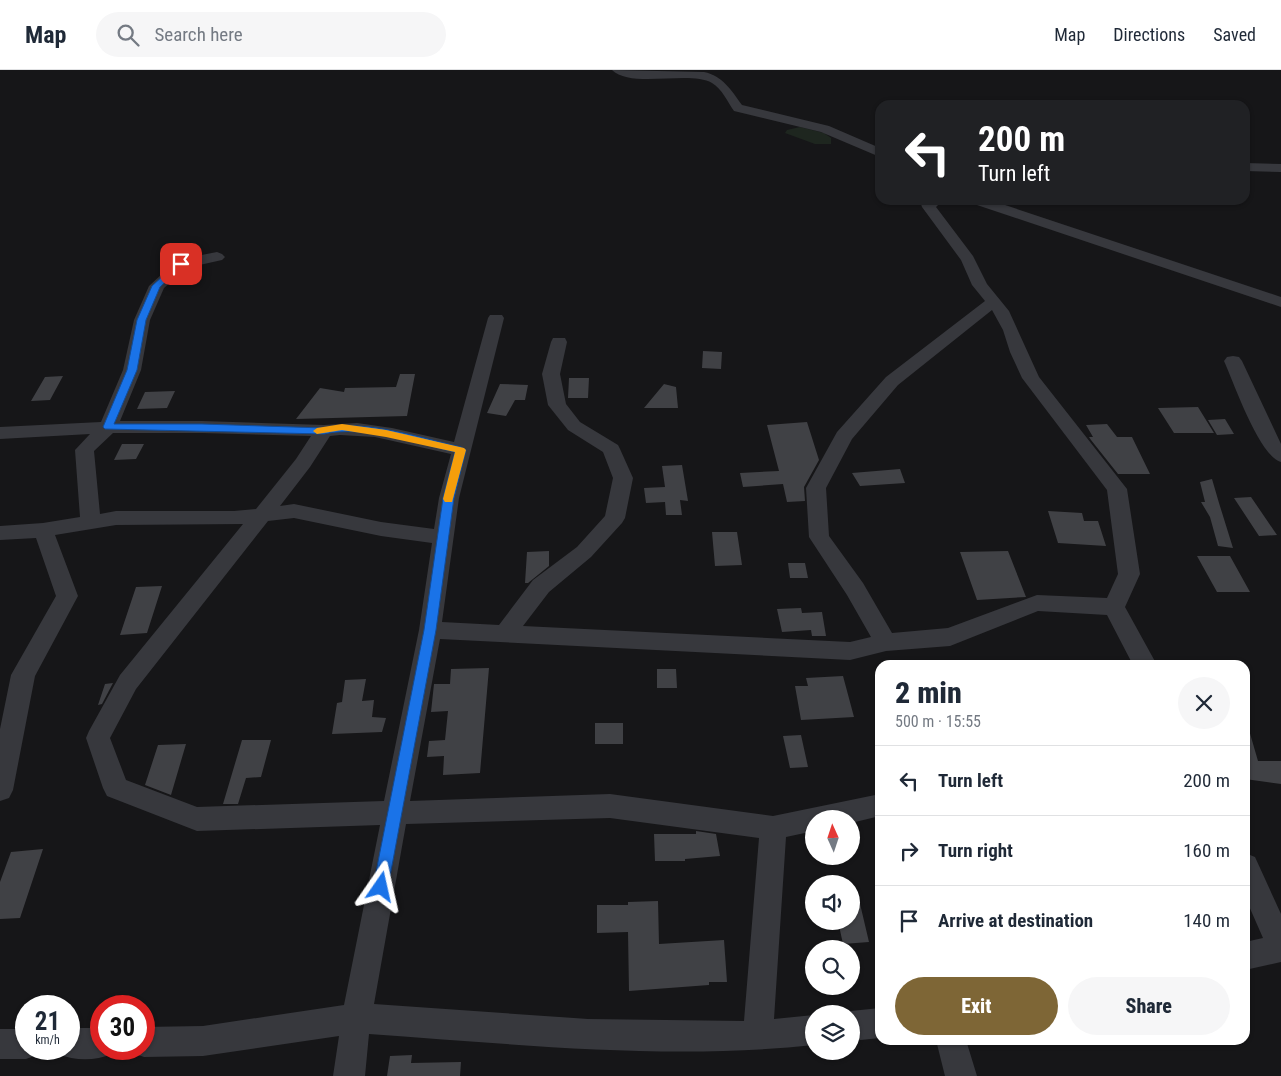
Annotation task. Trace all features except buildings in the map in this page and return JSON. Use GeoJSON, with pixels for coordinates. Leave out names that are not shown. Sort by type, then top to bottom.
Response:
{"type":"FeatureCollection","features":[{"type":"Feature","properties":{"kind":"street"},"geometry":{"type":"LineString","coordinates":[[618,70],[629,74],[704,75],[713,77],[720,82],[738,108],[825,129],[875,151]]}},
{"type":"Feature","properties":{"kind":"street"},"geometry":{"type":"LineString","coordinates":[[1250,166],[1281,168]]}},
{"type":"Feature","properties":{"kind":"street"},"geometry":{"type":"LineString","coordinates":[[928,205],[968,259],[980,285],[1011,330],[1018,352],[1031,378],[1117,489],[1129,574],[1114,607]]}},
{"type":"Feature","properties":{"kind":"street"},"geometry":{"type":"LineString","coordinates":[[991,205],[1281,302]]}},
{"type":"Feature","properties":{"kind":"street"},"geometry":{"type":"LineString","coordinates":[[92,522],[84,450],[108,427],[132,370],[142,320],[157,286],[181,264],[217,258]]}},
{"type":"Feature","properties":{"kind":"street"},"geometry":{"type":"LineString","coordinates":[[886,642],[854,589],[819,537],[816,488],[844,436],[892,381],[993,302]]}},
{"type":"Feature","properties":{"kind":"street"},"geometry":{"type":"LineString","coordinates":[[349,1076],[356,1018],[430,630],[449,498],[496,318]]}},
{"type":"Feature","properties":{"kind":"street"},"geometry":{"type":"LineString","coordinates":[[504,634],[541,586],[584,552],[615,518],[622,478],[611,449],[574,426],[557,405],[551,374],[559,342]]}},
{"type":"Feature","properties":{"kind":"street"},"geometry":{"type":"LineString","coordinates":[[1232,361],[1270,444],[1281,456]]}},
{"type":"Feature","properties":{"kind":"street"},"geometry":{"type":"LineString","coordinates":[[0,433],[108,427],[202,427],[324,431],[342,427],[461,450]]}},
{"type":"Feature","properties":{"kind":"street"},"geometry":{"type":"LineString","coordinates":[[324,431],[303,463],[128,682],[98,738],[116,788],[197,819],[610,806],[772,828],[805,821]]}},
{"type":"Feature","properties":{"kind":"street"},"geometry":{"type":"LineString","coordinates":[[0,533],[43,530],[116,518],[234,518],[294,511],[381,529],[443,538]]}},
{"type":"Feature","properties":{"kind":"street"},"geometry":{"type":"LineString","coordinates":[[0,790],[23,675],[67,596],[43,530]]}},
{"type":"Feature","properties":{"kind":"street"},"geometry":{"type":"LineString","coordinates":[[430,630],[850,651],[886,642],[950,637],[1037,603],[1114,607]]}},
{"type":"Feature","properties":{"kind":"street"},"geometry":{"type":"LineString","coordinates":[[1114,607],[1142,660]]}},
{"type":"Feature","properties":{"kind":"street"},"geometry":{"type":"LineString","coordinates":[[857,810],[875,806]]}},
{"type":"Feature","properties":{"kind":"street"},"geometry":{"type":"LineString","coordinates":[[758,1036],[772,828]]}},
{"type":"Feature","properties":{"kind":"street"},"geometry":{"type":"LineString","coordinates":[[1250,877],[1281,947],[1250,955]]}},
{"type":"Feature","properties":{"kind":"street"},"geometry":{"type":"LineString","coordinates":[[155,1042],[203,1042],[356,1018],[588,1034],[758,1036],[805,1031]]}},
{"type":"Feature","properties":{"kind":"street"},"geometry":{"type":"LineString","coordinates":[[860,1025],[875,1024]]}},
{"type":"Feature","properties":{"kind":"street"},"geometry":{"type":"LineString","coordinates":[[0,1044],[15,1044]]}},
{"type":"Feature","properties":{"kind":"street"},"geometry":{"type":"LineString","coordinates":[[952,1045],[960,1076]]}},
{"type":"Feature","properties":{"kind":"shaded area"},"geometry":{"type":"Polygon","coordinates":[[[800,127],[824,133],[831,138],[831,144],[815,144],[785,133],[787,130],[800,127]]]}},
{"type":"Feature","properties":{"kind":"slow traffic"},"geometry":{"type":"LineString","coordinates":[[317,431],[342,427],[461,450],[449,499]]}},
{"type":"Feature","properties":{"kind":"route"},"geometry":{"type":"LineString","coordinates":[[181,264],[157,286],[142,320],[132,370],[108,427],[202,427],[324,431],[342,427],[461,450],[449,498],[430,630],[381,887]]}}]}
